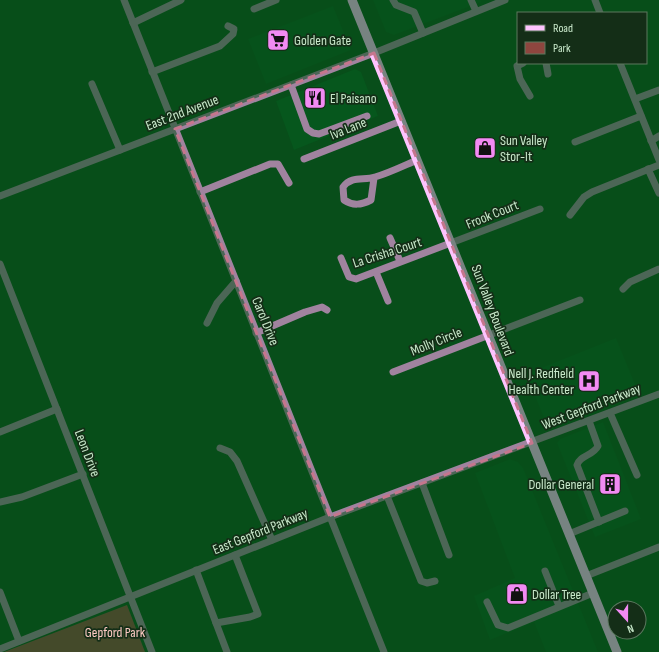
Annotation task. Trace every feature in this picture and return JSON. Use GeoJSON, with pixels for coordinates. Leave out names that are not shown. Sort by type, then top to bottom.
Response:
{"type":"FeatureCollection","features":[{"type":"Feature","properties":{"kind":"main road","name":"Sun Valley Boulevard"},"geometry":{"type":"LineString","coordinates":[[352,0],[453,244],[488,335],[617,652]]}},
{"type":"Feature","properties":{"kind":"street","name":"Carol Drive"},"geometry":{"type":"LineString","coordinates":[[124,0],[384,652]]}},
{"type":"Feature","properties":{"kind":"street"},"geometry":{"type":"LineString","coordinates":[[133,23],[181,0]]}},
{"type":"Feature","properties":{"kind":"street"},"geometry":{"type":"LineString","coordinates":[[254,9],[276,0]]}},
{"type":"Feature","properties":{"kind":"street"},"geometry":{"type":"LineString","coordinates":[[393,0],[396,5],[414,12],[423,33]]}},
{"type":"Feature","properties":{"kind":"street"},"geometry":{"type":"LineString","coordinates":[[472,0],[476,12]]}},
{"type":"Feature","properties":{"kind":"street","name":"East 2nd Avenue"},"geometry":{"type":"LineString","coordinates":[[0,196],[374,53],[505,0]]}},
{"type":"Feature","properties":{"kind":"street"},"geometry":{"type":"LineString","coordinates":[[595,0],[600,12]]}},
{"type":"Feature","properties":{"kind":"street"},"geometry":{"type":"LineString","coordinates":[[152,72],[220,46],[234,34],[234,30],[228,26]]}},
{"type":"Feature","properties":{"kind":"street"},"geometry":{"type":"LineString","coordinates":[[521,64],[517,66],[520,79],[530,96]]}},
{"type":"Feature","properties":{"kind":"street"},"geometry":{"type":"LineString","coordinates":[[546,64],[548,74]]}},
{"type":"Feature","properties":{"kind":"street"},"geometry":{"type":"LineString","coordinates":[[620,64],[659,160]]}},
{"type":"Feature","properties":{"kind":"street"},"geometry":{"type":"LineString","coordinates":[[92,84],[120,150]]}},
{"type":"Feature","properties":{"kind":"street"},"geometry":{"type":"LineString","coordinates":[[291,85],[307,129],[313,133],[319,134],[367,116]]}},
{"type":"Feature","properties":{"kind":"street"},"geometry":{"type":"LineString","coordinates":[[635,99],[659,90]]}},
{"type":"Feature","properties":{"kind":"street"},"geometry":{"type":"LineString","coordinates":[[575,142],[641,116]]}},
{"type":"Feature","properties":{"kind":"street","name":"Iva Lane"},"geometry":{"type":"LineString","coordinates":[[304,160],[401,121]]}},
{"type":"Feature","properties":{"kind":"street"},"geometry":{"type":"LineString","coordinates":[[651,141],[659,136]]}},
{"type":"Feature","properties":{"kind":"street"},"geometry":{"type":"LineString","coordinates":[[374,178],[371,200],[356,205],[350,204],[344,200],[343,187],[345,185],[359,178],[374,178],[417,160]]}},
{"type":"Feature","properties":{"kind":"street"},"geometry":{"type":"LineString","coordinates":[[200,192],[270,164],[278,164],[289,183]]}},
{"type":"Feature","properties":{"kind":"street"},"geometry":{"type":"LineString","coordinates":[[570,215],[584,197],[592,192],[659,165]]}},
{"type":"Feature","properties":{"kind":"street"},"geometry":{"type":"LineString","coordinates":[[648,169],[659,194]]}},
{"type":"Feature","properties":{"kind":"street","name":"Frook Court"},"geometry":{"type":"LineString","coordinates":[[453,244],[540,209]]}},
{"type":"Feature","properties":{"kind":"street"},"geometry":{"type":"LineString","coordinates":[[390,238],[400,261]]}},
{"type":"Feature","properties":{"kind":"street","name":"La Crisha Court"},"geometry":{"type":"LineString","coordinates":[[341,258],[346,272],[356,279],[400,261],[453,244]]}},
{"type":"Feature","properties":{"kind":"street","name":"Leon Drive"},"geometry":{"type":"LineString","coordinates":[[0,264],[152,652]]}},
{"type":"Feature","properties":{"kind":"street"},"geometry":{"type":"LineString","coordinates":[[623,289],[630,282],[659,269]]}},
{"type":"Feature","properties":{"kind":"street"},"geometry":{"type":"LineString","coordinates":[[376,272],[388,301]]}},
{"type":"Feature","properties":{"kind":"street"},"geometry":{"type":"LineString","coordinates":[[207,323],[217,303],[236,280]]}},
{"type":"Feature","properties":{"kind":"street","name":"Molly Circle"},"geometry":{"type":"LineString","coordinates":[[393,372],[580,300]]}},
{"type":"Feature","properties":{"kind":"street"},"geometry":{"type":"LineString","coordinates":[[256,333],[305,312],[322,307],[327,310]]}},
{"type":"Feature","properties":{"kind":"street","name":"West Gepford Parkway"},"geometry":{"type":"LineString","coordinates":[[532,443],[659,394]]}},
{"type":"Feature","properties":{"kind":"street"},"geometry":{"type":"LineString","coordinates":[[0,432],[57,409]]}},
{"type":"Feature","properties":{"kind":"street"},"geometry":{"type":"LineString","coordinates":[[610,413],[638,475]]}},
{"type":"Feature","properties":{"kind":"street"},"geometry":{"type":"LineString","coordinates":[[588,421],[598,446],[593,454],[581,459],[577,465],[599,522]]}},
{"type":"Feature","properties":{"kind":"street","name":"East Gepford Parkway"},"geometry":{"type":"LineString","coordinates":[[0,649],[330,517],[532,443]]}},
{"type":"Feature","properties":{"kind":"street"},"geometry":{"type":"LineString","coordinates":[[220,448],[230,452],[237,461],[272,540]]}},
{"type":"Feature","properties":{"kind":"street"},"geometry":{"type":"LineString","coordinates":[[0,502],[22,497],[82,474]]}},
{"type":"Feature","properties":{"kind":"street"},"geometry":{"type":"LineString","coordinates":[[422,483],[449,555]]}},
{"type":"Feature","properties":{"kind":"street"},"geometry":{"type":"LineString","coordinates":[[387,496],[421,581],[427,583],[435,581]]}},
{"type":"Feature","properties":{"kind":"street"},"geometry":{"type":"LineString","coordinates":[[569,534],[625,511]]}},
{"type":"Feature","properties":{"kind":"street"},"geometry":{"type":"LineString","coordinates":[[586,576],[659,547]]}},
{"type":"Feature","properties":{"kind":"street"},"geometry":{"type":"LineString","coordinates":[[216,623],[250,618],[258,614],[235,555]]}},
{"type":"Feature","properties":{"kind":"street"},"geometry":{"type":"LineString","coordinates":[[196,570],[227,652]]}},
{"type":"Feature","properties":{"kind":"street"},"geometry":{"type":"LineString","coordinates":[[545,571],[560,606]]}},
{"type":"Feature","properties":{"kind":"street"},"geometry":{"type":"LineString","coordinates":[[0,592],[19,641]]}},
{"type":"Feature","properties":{"kind":"street"},"geometry":{"type":"LineString","coordinates":[[487,602],[495,620],[502,627],[508,628],[593,593]]}},
{"type":"Feature","properties":{"kind":"highlighted area"},"geometry":{"type":"Polygon","coordinates":[[[374,53],[532,443],[330,517],[175,129],[374,53]]]}},
{"type":"Feature","properties":{"kind":"shaded area"},"geometry":{"type":"Polygon","coordinates":[[[373,0],[480,0],[481,2],[394,35],[386,32],[373,0]]]}},
{"type":"Feature","properties":{"kind":"shaded area"},"geometry":{"type":"Polygon","coordinates":[[[333,6],[351,50],[266,84],[248,39],[333,6]]]}},
{"type":"Feature","properties":{"kind":"shaded area"},"geometry":{"type":"Polygon","coordinates":[[[355,69],[361,72],[378,116],[294,150],[276,101],[355,69]]]}},
{"type":"Feature","properties":{"kind":"shaded area"},"geometry":{"type":"Polygon","coordinates":[[[616,338],[639,394],[550,427],[546,423],[526,374],[616,338]]]}},
{"type":"Feature","properties":{"kind":"shaded area"},"geometry":{"type":"Polygon","coordinates":[[[603,422],[641,519],[595,537],[557,443],[560,439],[603,422]]]}},
{"type":"Feature","properties":{"kind":"shaded area"},"geometry":{"type":"Polygon","coordinates":[[[510,459],[518,462],[523,468],[598,652],[546,652],[534,622],[490,640],[474,596],[515,578],[475,473],[510,459]]]}},
{"type":"Feature","properties":{"kind":"green space","name":"Gepford Park"},"geometry":{"type":"Polygon","coordinates":[[[127,605],[145,652],[4,652],[127,605]]]}},
{"type":"Feature","properties":{"kind":"place","name":"Golden Gate"},"geometry":{"type":"Point","coordinates":[278,40]}},
{"type":"Feature","properties":{"kind":"place","name":"El Paisano"},"geometry":{"type":"Point","coordinates":[315,98]}},
{"type":"Feature","properties":{"kind":"place","name":"Sun Valley Stor-It"},"geometry":{"type":"Point","coordinates":[485,148]}},
{"type":"Feature","properties":{"kind":"place","name":"Nell J. Redfield Health Center"},"geometry":{"type":"Point","coordinates":[589,381]}},
{"type":"Feature","properties":{"kind":"place","name":"Dollar General"},"geometry":{"type":"Point","coordinates":[610,484]}},
{"type":"Feature","properties":{"kind":"place","name":"Dollar Tree"},"geometry":{"type":"Point","coordinates":[517,594]}}]}
